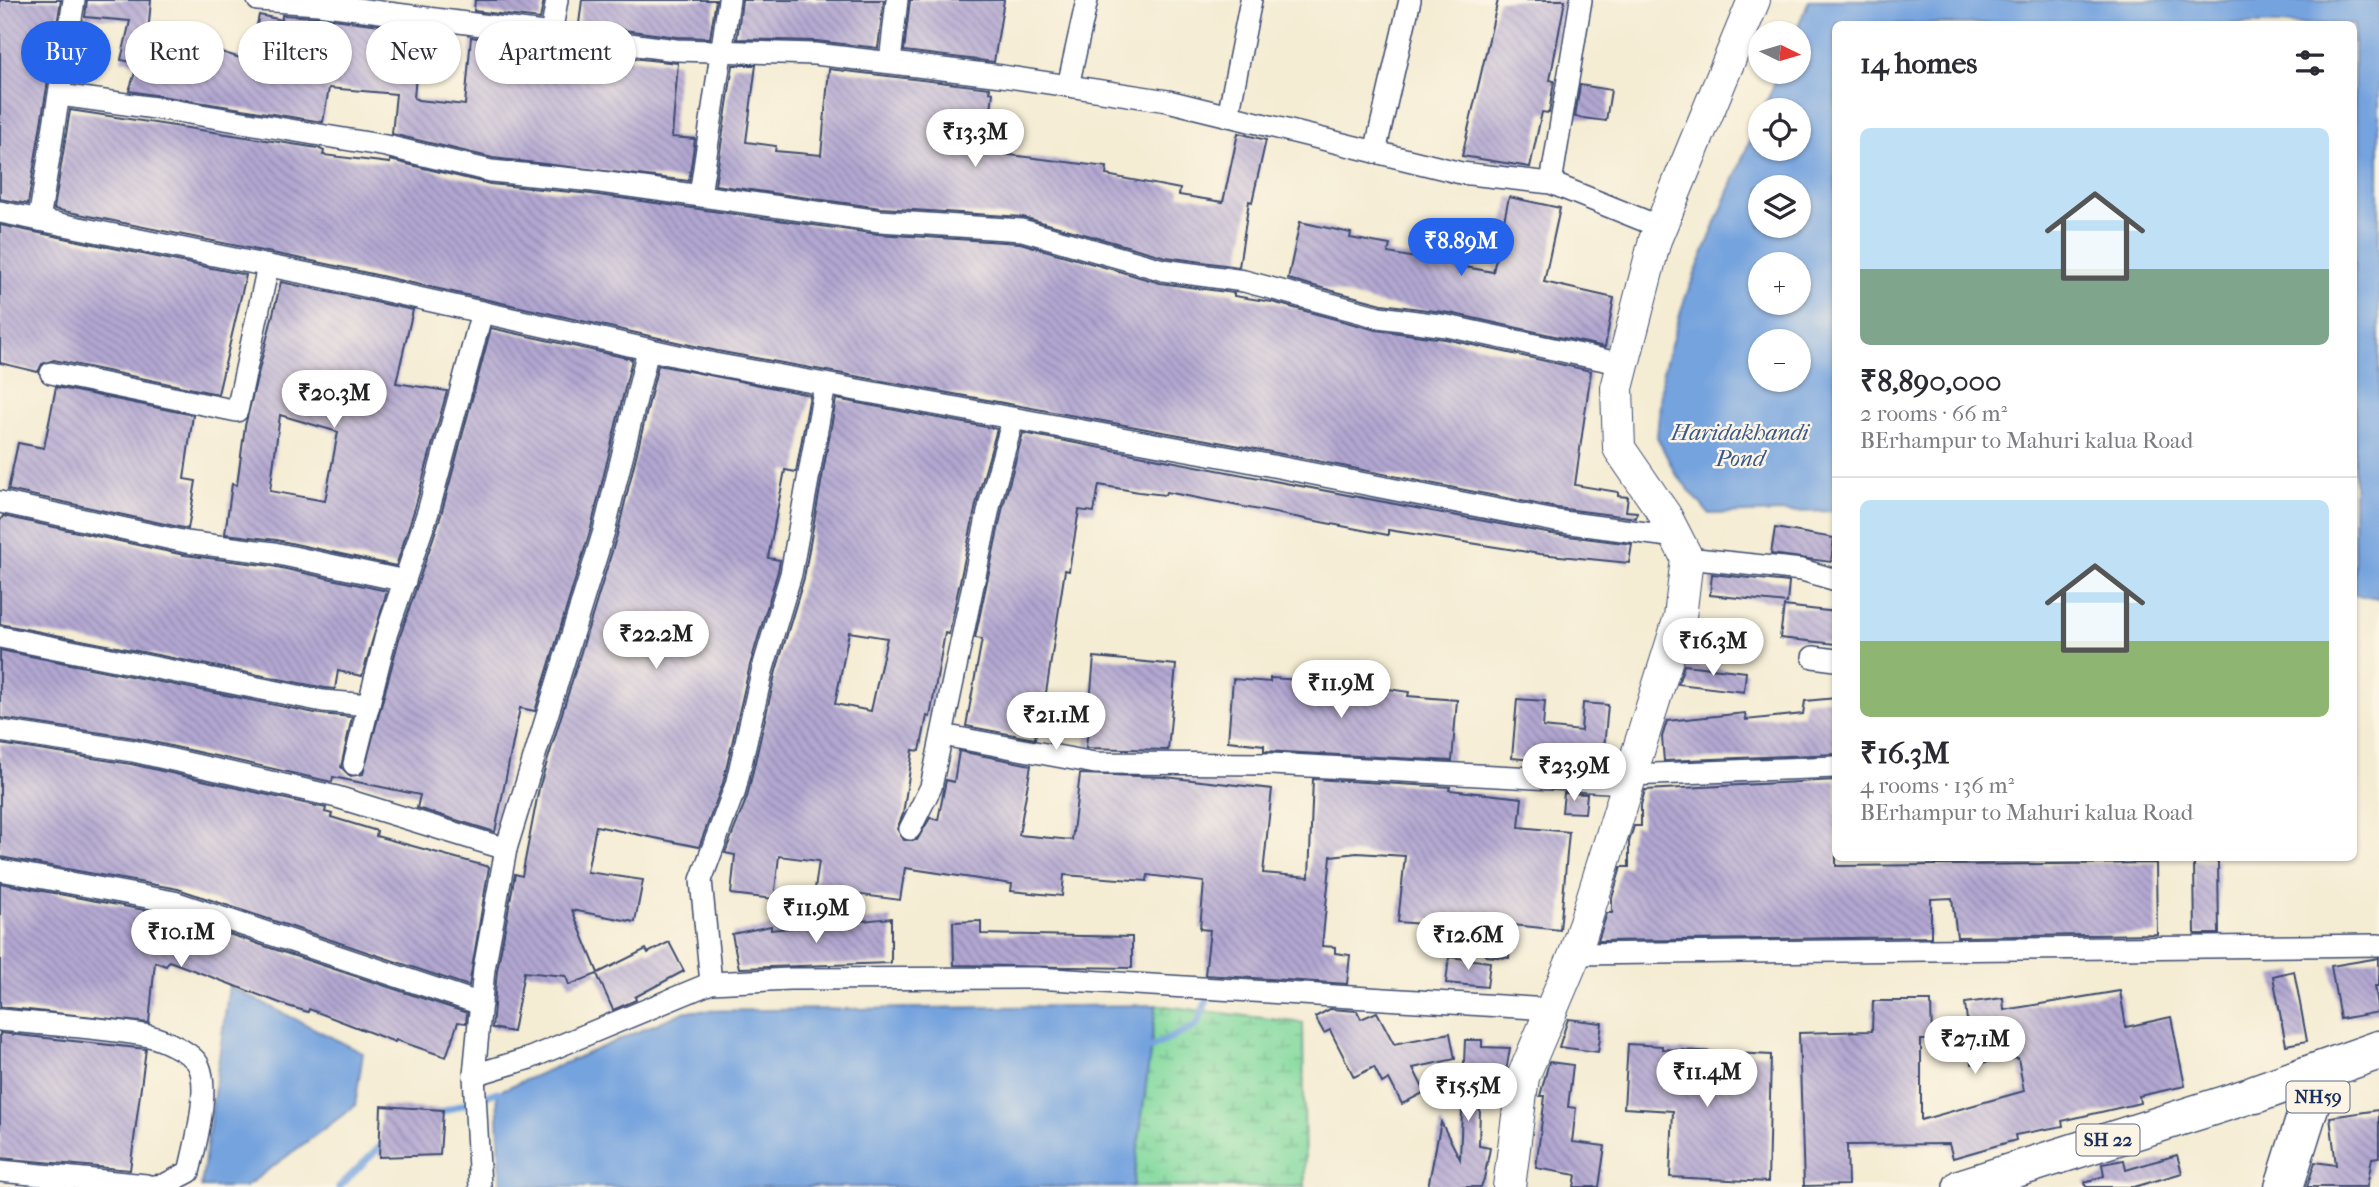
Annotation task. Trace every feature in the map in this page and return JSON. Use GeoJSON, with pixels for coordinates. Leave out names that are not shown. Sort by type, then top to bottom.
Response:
{"type":"FeatureCollection","features":[{"type":"Feature","properties":{"kind":"highway","name":"NH59"},"geometry":{"type":"LineString","coordinates":[[2262,1187],[2293,1090],[2379,1050]]}},
{"type":"Feature","properties":{"kind":"highway","name":"NH59"},"geometry":{"type":"LineString","coordinates":[[2293,1090],[2379,1077]]}},
{"type":"Feature","properties":{"kind":"highway","name":"NH59"},"geometry":{"type":"LineString","coordinates":[[2284,1187],[2293,1090]]}},
{"type":"Feature","properties":{"kind":"main road","name":"SH 22"},"geometry":{"type":"LineString","coordinates":[[1967,1186],[2293,1090]]}},
{"type":"Feature","properties":{"kind":"street"},"geometry":{"type":"LineString","coordinates":[[38,220],[74,0]]}},
{"type":"Feature","properties":{"kind":"street"},"geometry":{"type":"LineString","coordinates":[[258,0],[378,6],[475,22]]}},
{"type":"Feature","properties":{"kind":"street"},"geometry":{"type":"LineString","coordinates":[[553,21],[557,0]]}},
{"type":"Feature","properties":{"kind":"street"},"geometry":{"type":"LineString","coordinates":[[700,195],[729,0]]}},
{"type":"Feature","properties":{"kind":"street"},"geometry":{"type":"LineString","coordinates":[[890,62],[897,0]]}},
{"type":"Feature","properties":{"kind":"street"},"geometry":{"type":"LineString","coordinates":[[1068,86],[1087,0]]}},
{"type":"Feature","properties":{"kind":"street"},"geometry":{"type":"LineString","coordinates":[[1228,116],[1251,0]]}},
{"type":"Feature","properties":{"kind":"street"},"geometry":{"type":"LineString","coordinates":[[1375,152],[1410,0]]}},
{"type":"Feature","properties":{"kind":"street"},"geometry":{"type":"LineString","coordinates":[[1551,183],[1581,0]]}},
{"type":"Feature","properties":{"kind":"street"},"geometry":{"type":"LineString","coordinates":[[1509,1187],[1523,1077],[1550,1009],[1576,954],[1680,617],[1682,548],[1665,515],[1619,448],[1617,388],[1660,227],[1754,0]]}},
{"type":"Feature","properties":{"kind":"street"},"geometry":{"type":"LineString","coordinates":[[636,45],[676,50],[815,54],[1168,101],[1461,173],[1551,183],[1660,227]]}},
{"type":"Feature","properties":{"kind":"street"},"geometry":{"type":"LineString","coordinates":[[60,95],[177,111],[386,146],[491,171],[700,195],[880,221],[1022,230],[1163,270],[1244,281],[1379,317],[1447,327],[1623,364]]}},
{"type":"Feature","properties":{"kind":"street"},"geometry":{"type":"LineString","coordinates":[[0,212],[268,266],[648,350],[1555,521],[1802,570],[1832,579]]}},
{"type":"Feature","properties":{"kind":"street"},"geometry":{"type":"LineString","coordinates":[[51,373],[237,411],[268,266]]}},
{"type":"Feature","properties":{"kind":"street"},"geometry":{"type":"LineString","coordinates":[[354,764],[386,635],[428,512],[482,312]]}},
{"type":"Feature","properties":{"kind":"street"},"geometry":{"type":"LineString","coordinates":[[480,1187],[474,1075],[481,1004],[506,849],[594,567],[648,350]]}},
{"type":"Feature","properties":{"kind":"street"},"geometry":{"type":"LineString","coordinates":[[711,983],[701,880],[734,791],[763,668],[792,574],[825,385]]}},
{"type":"Feature","properties":{"kind":"street"},"geometry":{"type":"LineString","coordinates":[[911,829],[931,787],[990,503],[1013,419]]}},
{"type":"Feature","properties":{"kind":"street"},"geometry":{"type":"LineString","coordinates":[[0,502],[186,542],[274,553],[405,581]]}},
{"type":"Feature","properties":{"kind":"street"},"geometry":{"type":"LineString","coordinates":[[0,638],[323,701],[369,705]]}},
{"type":"Feature","properties":{"kind":"street"},"geometry":{"type":"LineString","coordinates":[[1813,657],[1832,659]]}},
{"type":"Feature","properties":{"kind":"street"},"geometry":{"type":"LineString","coordinates":[[0,731],[133,751],[337,797],[506,849]]}},
{"type":"Feature","properties":{"kind":"street"},"geometry":{"type":"LineString","coordinates":[[942,735],[1095,763],[1271,764],[1628,779],[1832,767]]}},
{"type":"Feature","properties":{"kind":"street"},"geometry":{"type":"LineString","coordinates":[[0,870],[174,902],[481,1004]]}},
{"type":"Feature","properties":{"kind":"street"},"geometry":{"type":"LineString","coordinates":[[1576,954],[2379,945]]}},
{"type":"Feature","properties":{"kind":"street"},"geometry":{"type":"LineString","coordinates":[[474,1075],[530,1058],[711,983],[790,979],[1036,978],[1550,1009]]}},
{"type":"Feature","properties":{"kind":"street"},"geometry":{"type":"LineString","coordinates":[[0,1020],[152,1037],[193,1058],[200,1067],[202,1093],[198,1136],[189,1172],[164,1185],[146,1186],[0,1171]]}},
{"type":"Feature","properties":{"kind":"green space"},"geometry":{"type":"Polygon","coordinates":[[[1156,1005],[1303,1023],[1305,1187],[1133,1187],[1156,1005]]]}},
{"type":"Feature","properties":{"kind":"water","name":"Haridakhandi Pond"},"geometry":{"type":"Polygon","coordinates":[[[1809,0],[2379,0],[2379,599],[2357,595],[2357,21],[1832,21],[1832,511],[1709,514],[1675,473],[1657,437],[1663,371],[1685,298],[1748,145],[1748,161],[1811,161],[1811,98],[1768,98],[1774,84],[1811,84],[1811,21],[1800,21],[1809,0]]]}},
{"type":"Feature","properties":{"kind":"water"},"geometry":{"type":"Polygon","coordinates":[[[229,986],[363,1053],[355,1106],[245,1187],[201,1187],[229,986]]]}},
{"type":"Feature","properties":{"kind":"water"},"geometry":{"type":"Polygon","coordinates":[[[1156,1005],[1133,1187],[501,1187],[497,1092],[686,1011],[1156,1005]]]}},
{"type":"Feature","properties":{"kind":"building"},"geometry":{"type":"Polygon","coordinates":[[[0,0],[61,0],[58,21],[21,21],[21,84],[47,84],[28,204],[0,199],[0,0]]]}},
{"type":"Feature","properties":{"kind":"building"},"geometry":{"type":"Polygon","coordinates":[[[87,0],[151,0],[149,21],[85,17],[87,0]]]}},
{"type":"Feature","properties":{"kind":"building"},"geometry":{"type":"Polygon","coordinates":[[[475,0],[544,0],[540,19],[474,11],[475,0]]]}},
{"type":"Feature","properties":{"kind":"building"},"geometry":{"type":"Polygon","coordinates":[[[582,0],[716,0],[710,38],[636,32],[636,21],[579,21],[582,0]]]}},
{"type":"Feature","properties":{"kind":"building"},"geometry":{"type":"Polygon","coordinates":[[[742,0],[884,0],[878,48],[816,41],[737,39],[742,0]]]}},
{"type":"Feature","properties":{"kind":"building"},"geometry":{"type":"Polygon","coordinates":[[[910,0],[1004,0],[994,62],[904,51],[910,0]]]}},
{"type":"Feature","properties":{"kind":"building"},"geometry":{"type":"Polygon","coordinates":[[[1498,0],[1565,0],[1550,80],[1554,81],[1549,113],[1542,112],[1530,167],[1462,156],[1498,0]]]}},
{"type":"Feature","properties":{"kind":"building"},"geometry":{"type":"Polygon","coordinates":[[[259,15],[282,20],[282,15],[349,21],[258,21],[259,15]]]}},
{"type":"Feature","properties":{"kind":"building"},"geometry":{"type":"Polygon","coordinates":[[[352,21],[366,23],[366,84],[415,84],[414,98],[418,100],[465,105],[471,37],[475,38],[475,84],[636,84],[636,58],[678,63],[672,137],[695,139],[689,181],[493,158],[392,134],[396,94],[329,88],[323,122],[129,91],[131,84],[224,84],[224,53],[238,57],[238,84],[352,84],[352,21]]]}},
{"type":"Feature","properties":{"kind":"building"},"geometry":{"type":"Polygon","coordinates":[[[125,43],[125,61],[121,60],[125,43]]]}},
{"type":"Feature","properties":{"kind":"building"},"geometry":{"type":"Polygon","coordinates":[[[733,65],[756,65],[746,142],[776,146],[775,151],[821,155],[829,69],[990,88],[989,92],[993,93],[986,152],[1107,167],[1106,175],[1180,189],[1179,195],[1223,202],[1238,133],[1266,140],[1252,202],[1249,201],[1239,267],[1166,257],[1023,217],[881,208],[715,185],[733,65]]]}},
{"type":"Feature","properties":{"kind":"building"},"geometry":{"type":"Polygon","coordinates":[[[1580,85],[1611,90],[1606,121],[1575,117],[1580,85]]]}},
{"type":"Feature","properties":{"kind":"building"},"geometry":{"type":"Polygon","coordinates":[[[70,110],[318,148],[324,151],[323,155],[390,163],[390,160],[490,184],[591,194],[878,234],[1020,243],[1160,283],[1234,293],[1234,296],[1272,302],[1376,330],[1445,339],[1591,371],[1575,485],[1618,492],[1618,496],[1628,497],[1626,511],[1637,512],[1636,518],[1557,508],[1240,446],[717,351],[327,264],[54,209],[70,110]]]}},
{"type":"Feature","properties":{"kind":"building"},"geometry":{"type":"Polygon","coordinates":[[[1509,197],[1560,208],[1544,282],[1614,298],[1605,347],[1450,313],[1382,304],[1288,279],[1300,222],[1351,233],[1350,238],[1390,245],[1388,253],[1493,272],[1509,197]]]}},
{"type":"Feature","properties":{"kind":"building"},"geometry":{"type":"Polygon","coordinates":[[[0,225],[246,275],[218,394],[54,360],[42,364],[38,372],[0,363],[0,225]]]}},
{"type":"Feature","properties":{"kind":"building"},"geometry":{"type":"Polygon","coordinates":[[[281,282],[413,310],[396,383],[447,391],[396,566],[277,540],[225,534],[232,484],[237,485],[245,426],[281,282]],[[280,415],[270,491],[325,501],[338,432],[280,415]]]}},
{"type":"Feature","properties":{"kind":"building"},"geometry":{"type":"Polygon","coordinates":[[[491,328],[632,359],[591,528],[535,711],[520,708],[495,832],[417,808],[420,795],[333,777],[332,782],[135,738],[0,718],[0,650],[320,714],[352,717],[341,767],[350,776],[363,774],[399,639],[441,515],[491,328]]]}},
{"type":"Feature","properties":{"kind":"building"},"geometry":{"type":"Polygon","coordinates":[[[658,365],[810,395],[796,472],[785,470],[768,558],[780,560],[778,571],[750,665],[723,783],[699,847],[596,826],[587,872],[643,880],[635,922],[572,910],[598,973],[646,949],[648,953],[669,942],[684,971],[635,997],[636,1000],[613,1010],[597,974],[569,985],[566,976],[524,972],[513,1032],[492,1028],[497,971],[515,874],[522,876],[539,788],[617,535],[658,365]]]}},
{"type":"Feature","properties":{"kind":"building"},"geometry":{"type":"Polygon","coordinates":[[[56,387],[193,415],[184,479],[196,481],[188,529],[8,490],[18,443],[44,448],[56,387]]]}},
{"type":"Feature","properties":{"kind":"building"},"geometry":{"type":"Polygon","coordinates":[[[836,399],[997,429],[977,500],[949,634],[945,633],[930,717],[927,716],[920,751],[913,750],[903,814],[897,829],[904,840],[917,840],[930,818],[938,820],[946,780],[954,782],[959,751],[1031,765],[1019,835],[1072,840],[1080,774],[1165,777],[1272,789],[1263,873],[1309,877],[1313,779],[1450,787],[1449,790],[1522,798],[1519,827],[1569,832],[1560,930],[1513,925],[1509,958],[1486,956],[1490,922],[1422,918],[1422,924],[1398,922],[1405,856],[1357,853],[1331,856],[1322,946],[1335,947],[1335,953],[1350,955],[1347,984],[1205,975],[1210,930],[1200,929],[1204,882],[1148,875],[1147,881],[1064,875],[1062,896],[1011,891],[1012,884],[905,868],[900,900],[815,889],[819,861],[779,856],[774,899],[731,894],[735,855],[725,853],[747,797],[776,671],[804,578],[836,399]],[[849,632],[835,704],[871,711],[887,638],[849,632]]]}},
{"type":"Feature","properties":{"kind":"building"},"geometry":{"type":"Polygon","coordinates":[[[1023,433],[1552,534],[1632,544],[1629,563],[1540,554],[1388,530],[1388,535],[1166,492],[1165,495],[1099,485],[1094,512],[1079,510],[1069,571],[1065,570],[1046,693],[1043,693],[1035,739],[966,726],[982,639],[975,638],[1003,506],[1023,433]]]}},
{"type":"Feature","properties":{"kind":"building"},"geometry":{"type":"Polygon","coordinates":[[[3,516],[184,555],[272,566],[387,591],[362,676],[338,671],[335,689],[325,688],[0,624],[0,521],[3,516]]]}},
{"type":"Feature","properties":{"kind":"building"},"geometry":{"type":"Polygon","coordinates":[[[1775,528],[1832,538],[1831,562],[1771,554],[1775,528]]]}},
{"type":"Feature","properties":{"kind":"building"},"geometry":{"type":"Polygon","coordinates":[[[1712,574],[1789,582],[1787,603],[1710,595],[1712,574]]]}},
{"type":"Feature","properties":{"kind":"building"},"geometry":{"type":"Polygon","coordinates":[[[1784,606],[1832,612],[1832,644],[1780,638],[1784,606]]]}},
{"type":"Feature","properties":{"kind":"building"},"geometry":{"type":"Polygon","coordinates":[[[1094,657],[1176,665],[1168,750],[1086,748],[1094,657]]]}},
{"type":"Feature","properties":{"kind":"building"},"geometry":{"type":"Polygon","coordinates":[[[1684,665],[1746,672],[1744,692],[1678,684],[1684,665]]]}},
{"type":"Feature","properties":{"kind":"building"},"geometry":{"type":"Polygon","coordinates":[[[1270,678],[1348,683],[1409,692],[1408,696],[1457,700],[1452,761],[1264,751],[1264,745],[1228,741],[1233,679],[1270,682],[1270,678]]]}},
{"type":"Feature","properties":{"kind":"building"},"geometry":{"type":"Polygon","coordinates":[[[1832,698],[1832,754],[1664,761],[1662,737],[1667,721],[1745,713],[1746,720],[1803,714],[1805,701],[1832,698]]]}},
{"type":"Feature","properties":{"kind":"building"},"geometry":{"type":"Polygon","coordinates":[[[1517,699],[1545,701],[1543,727],[1581,731],[1583,703],[1608,705],[1602,769],[1545,765],[1545,761],[1512,758],[1517,699]]]}},
{"type":"Feature","properties":{"kind":"building"},"geometry":{"type":"Polygon","coordinates":[[[0,744],[131,764],[326,808],[325,812],[332,814],[331,817],[377,831],[376,836],[489,867],[469,986],[178,889],[0,857],[0,744]]]}},
{"type":"Feature","properties":{"kind":"building"},"geometry":{"type":"Polygon","coordinates":[[[1832,780],[1832,861],[1836,861],[1836,866],[2156,863],[2157,934],[1957,937],[1952,898],[1931,899],[1931,937],[1598,941],[1607,913],[1612,913],[1612,898],[1621,867],[1629,867],[1629,842],[1634,826],[1641,826],[1641,805],[1645,790],[1832,780]]]}},
{"type":"Feature","properties":{"kind":"building"},"geometry":{"type":"Polygon","coordinates":[[[1564,793],[1587,794],[1585,813],[1562,812],[1564,793]]]}},
{"type":"Feature","properties":{"kind":"building"},"geometry":{"type":"Polygon","coordinates":[[[2218,861],[2219,934],[2195,934],[2194,862],[2218,861]]]}},
{"type":"Feature","properties":{"kind":"building"},"geometry":{"type":"Polygon","coordinates":[[[0,883],[171,915],[467,1013],[466,1023],[458,1022],[446,1057],[396,1040],[395,1042],[309,1009],[308,1012],[288,1006],[169,961],[166,966],[155,962],[149,1023],[0,1007],[0,883]]]}},
{"type":"Feature","properties":{"kind":"building"},"geometry":{"type":"Polygon","coordinates":[[[891,918],[891,963],[739,968],[732,934],[771,926],[771,930],[891,918]]]}},
{"type":"Feature","properties":{"kind":"building"},"geometry":{"type":"Polygon","coordinates":[[[981,921],[981,934],[1132,937],[1132,968],[954,965],[953,922],[981,921]]]}},
{"type":"Feature","properties":{"kind":"building"},"geometry":{"type":"Polygon","coordinates":[[[1449,957],[1490,962],[1487,987],[1446,983],[1449,957]]]}},
{"type":"Feature","properties":{"kind":"building"},"geometry":{"type":"Polygon","coordinates":[[[2379,958],[2379,986],[2375,986],[2379,1012],[2340,1019],[2331,966],[2379,958]]]}},
{"type":"Feature","properties":{"kind":"building"},"geometry":{"type":"Polygon","coordinates":[[[2294,971],[2307,1041],[2286,1045],[2273,976],[2294,971]]]}},
{"type":"Feature","properties":{"kind":"building"},"geometry":{"type":"Polygon","coordinates":[[[2120,991],[2126,1027],[2171,1017],[2185,1086],[2139,1096],[2140,1103],[2062,1121],[2063,1126],[2015,1135],[2016,1140],[1953,1158],[1949,1144],[1847,1145],[1848,1185],[1804,1186],[1799,1033],[1872,1031],[1873,1001],[1931,1001],[1932,1040],[1921,1040],[1921,1120],[2024,1091],[2018,1058],[1972,1064],[1965,1003],[2003,998],[2004,1010],[2120,991]]]}},
{"type":"Feature","properties":{"kind":"building"},"geometry":{"type":"Polygon","coordinates":[[[1330,1009],[1357,1011],[1361,1019],[1377,1012],[1394,1044],[1450,1033],[1455,1059],[1413,1068],[1425,1092],[1402,1104],[1389,1079],[1382,1083],[1374,1067],[1354,1077],[1330,1030],[1324,1033],[1315,1017],[1330,1009]]]}},
{"type":"Feature","properties":{"kind":"building"},"geometry":{"type":"Polygon","coordinates":[[[1568,1019],[1602,1023],[1598,1052],[1559,1047],[1568,1019]]]}},
{"type":"Feature","properties":{"kind":"building"},"geometry":{"type":"Polygon","coordinates":[[[0,1033],[146,1049],[130,1170],[0,1158],[0,1033]]]}},
{"type":"Feature","properties":{"kind":"building"},"geometry":{"type":"Polygon","coordinates":[[[1465,1040],[1482,1040],[1482,1047],[1510,1048],[1506,1072],[1481,1071],[1479,1146],[1490,1148],[1484,1179],[1481,1187],[1428,1187],[1441,1122],[1460,1159],[1465,1040]]]}},
{"type":"Feature","properties":{"kind":"building"},"geometry":{"type":"Polygon","coordinates":[[[1628,1044],[1662,1046],[1662,1049],[1771,1055],[1768,1182],[1670,1177],[1673,1111],[1624,1108],[1628,1044]]]}},
{"type":"Feature","properties":{"kind":"building"},"geometry":{"type":"Polygon","coordinates":[[[1549,1062],[1573,1065],[1568,1107],[1576,1108],[1572,1142],[1605,1146],[1599,1187],[1574,1187],[1576,1175],[1536,1168],[1545,1096],[1540,1096],[1549,1062]]]}},
{"type":"Feature","properties":{"kind":"building"},"geometry":{"type":"Polygon","coordinates":[[[381,1106],[443,1110],[440,1155],[379,1157],[381,1106]]]}},
{"type":"Feature","properties":{"kind":"building"},"geometry":{"type":"Polygon","coordinates":[[[2379,1110],[2379,1157],[2372,1158],[2367,1187],[2307,1187],[2315,1162],[2336,1165],[2330,1117],[2379,1110]]]}},
{"type":"Feature","properties":{"kind":"building"},"geometry":{"type":"Polygon","coordinates":[[[2177,1155],[2182,1173],[2134,1187],[2086,1187],[2085,1182],[2104,1176],[2102,1164],[2124,1160],[2126,1170],[2177,1155]]]}},
{"type":"Feature","properties":{"kind":"waterway"},"geometry":{"type":"LineString","coordinates":[[1143,1051],[1196,1026],[1211,991]]}},
{"type":"Feature","properties":{"kind":"waterway"},"geometry":{"type":"LineString","coordinates":[[434,1115],[497,1092],[506,1095]]}},
{"type":"Feature","properties":{"kind":"waterway"},"geometry":{"type":"LineString","coordinates":[[339,1187],[385,1142]]}}]}
